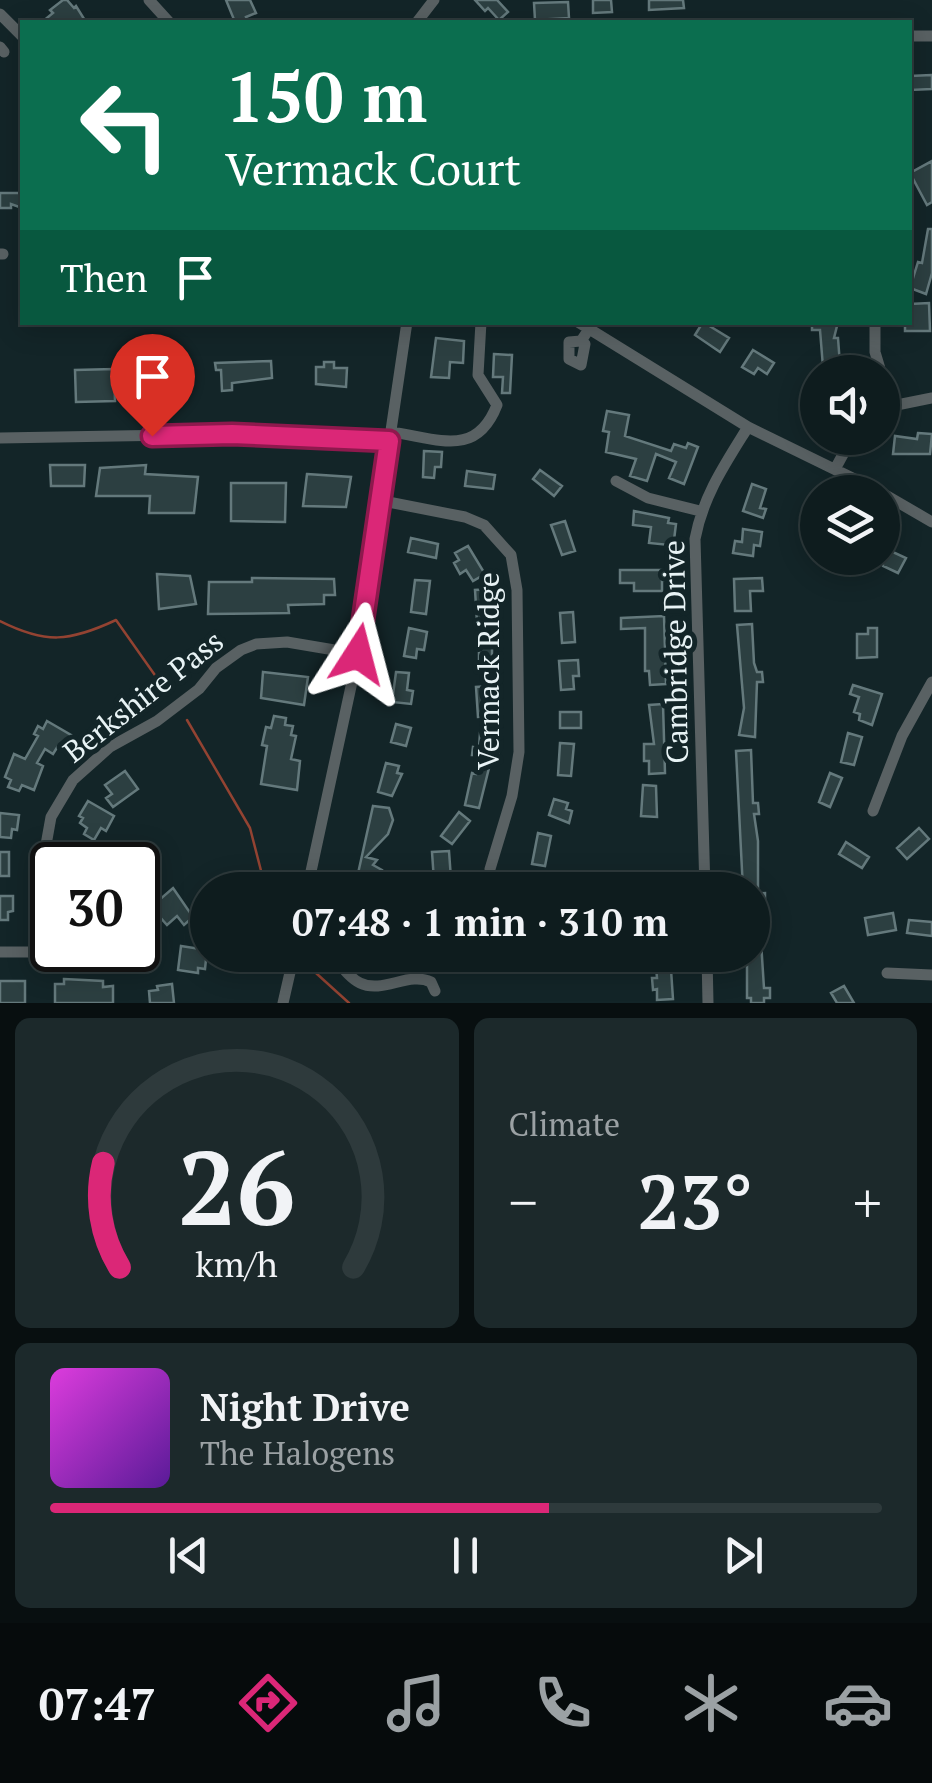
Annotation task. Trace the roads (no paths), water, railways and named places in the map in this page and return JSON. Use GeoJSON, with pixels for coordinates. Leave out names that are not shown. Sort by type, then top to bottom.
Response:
{"type":"FeatureCollection","features":[{"type":"Feature","properties":{"kind":"street"},"geometry":{"type":"LineString","coordinates":[[148,0],[166,20]]}},
{"type":"Feature","properties":{"kind":"street"},"geometry":{"type":"LineString","coordinates":[[0,14],[20,34]]}},
{"type":"Feature","properties":{"kind":"street"},"geometry":{"type":"LineString","coordinates":[[312,872],[358,654],[407,325]]}},
{"type":"Feature","properties":{"kind":"street"},"geometry":{"type":"LineString","coordinates":[[0,438],[232,434],[390,436],[462,442],[482,432],[497,405],[478,375],[481,325]]}},
{"type":"Feature","properties":{"kind":"street"},"geometry":{"type":"LineString","coordinates":[[874,325],[876,355]]}},
{"type":"Feature","properties":{"kind":"street"},"geometry":{"type":"LineString","coordinates":[[581,342],[583,326],[748,427],[847,475]]}},
{"type":"Feature","properties":{"kind":"street"},"geometry":{"type":"LineString","coordinates":[[900,404],[932,398]]}},
{"type":"Feature","properties":{"kind":"street","name":"Cambridge Drive"},"geometry":{"type":"LineString","coordinates":[[704,872],[695,539],[710,487],[748,427]]}},
{"type":"Feature","properties":{"kind":"street"},"geometry":{"type":"LineString","coordinates":[[835,469],[843,455]]}},
{"type":"Feature","properties":{"kind":"street"},"geometry":{"type":"LineString","coordinates":[[616,481],[648,498],[700,511]]}},
{"type":"Feature","properties":{"kind":"street","name":"Vermack Ridge"},"geometry":{"type":"LineString","coordinates":[[383,500],[465,517],[484,525],[512,555],[517,590],[519,752],[512,796],[490,869]]}},
{"type":"Feature","properties":{"kind":"street"},"geometry":{"type":"LineString","coordinates":[[900,503],[932,522]]}},
{"type":"Feature","properties":{"kind":"street","name":"Berkshire Pass"},"geometry":{"type":"LineString","coordinates":[[47,842],[51,817],[73,780],[110,747],[157,721],[199,689],[216,668],[241,650],[256,644],[286,642],[358,654]]}},
{"type":"Feature","properties":{"kind":"street"},"geometry":{"type":"LineString","coordinates":[[872,811],[902,736],[932,682]]}},
{"type":"Feature","properties":{"kind":"street"},"geometry":{"type":"LineString","coordinates":[[0,952],[30,951]]}},
{"type":"Feature","properties":{"kind":"street"},"geometry":{"type":"LineString","coordinates":[[284,1003],[290,972]]}},
{"type":"Feature","properties":{"kind":"street"},"geometry":{"type":"LineString","coordinates":[[348,972],[364,985],[418,978],[431,982],[435,991]]}},
{"type":"Feature","properties":{"kind":"street"},"geometry":{"type":"LineString","coordinates":[[707,972],[708,1003]]}},
{"type":"Feature","properties":{"kind":"street"},"geometry":{"type":"LineString","coordinates":[[887,973],[932,975]]}},
{"type":"Feature","properties":{"kind":"waterway"},"geometry":{"type":"LineString","coordinates":[[0,621],[31,634],[58,637],[85,633],[116,620],[164,688]]}},
{"type":"Feature","properties":{"kind":"waterway"},"geometry":{"type":"LineString","coordinates":[[187,720],[250,828],[261,872]]}},
{"type":"Feature","properties":{"kind":"waterway"},"geometry":{"type":"LineString","coordinates":[[315,972],[349,1003]]}}]}
